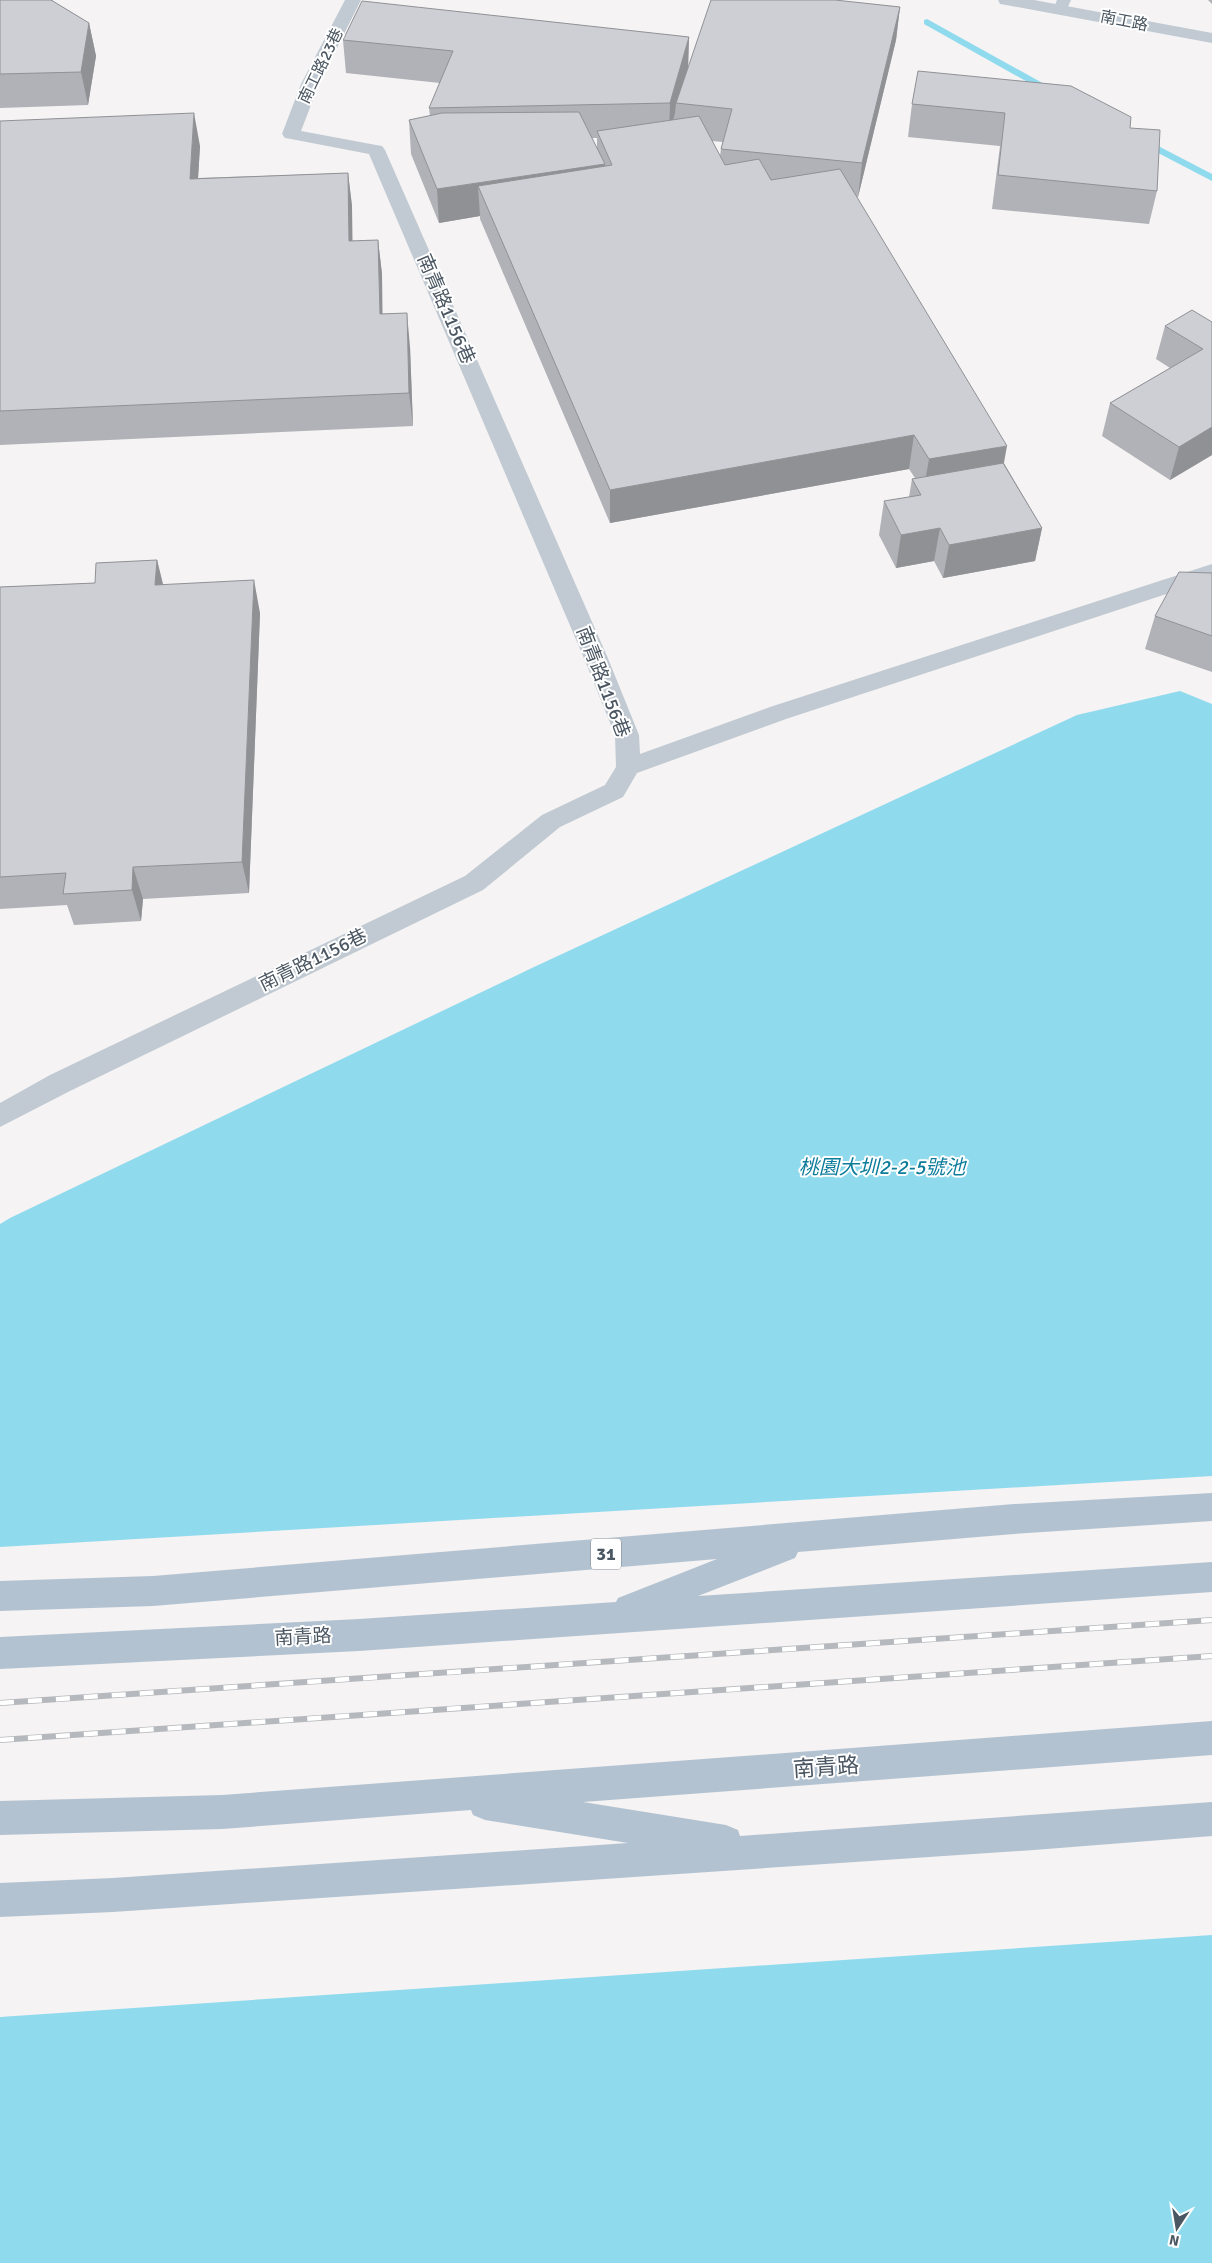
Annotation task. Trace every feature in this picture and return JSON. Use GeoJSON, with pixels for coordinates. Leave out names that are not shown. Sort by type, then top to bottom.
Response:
{"type":"FeatureCollection","features":[{"type":"Feature","properties":{"kind":"main road","name":"31"},"geometry":{"type":"LineString","coordinates":[[0,1596],[153,1591],[1014,1519],[1212,1507]]}},
{"type":"Feature","properties":{"kind":"main road","name":"南青路"},"geometry":{"type":"LineString","coordinates":[[606,1618],[811,1536]]}},
{"type":"Feature","properties":{"kind":"main road","name":"南青路"},"geometry":{"type":"LineString","coordinates":[[0,1653],[358,1634],[1212,1578]]}},
{"type":"Feature","properties":{"kind":"main road","name":"南青路"},"geometry":{"type":"LineString","coordinates":[[0,1818],[222,1812],[1212,1738]]}},
{"type":"Feature","properties":{"kind":"main road","name":"南青路"},"geometry":{"type":"LineString","coordinates":[[439,1796],[774,1850]]}},
{"type":"Feature","properties":{"kind":"main road"},"geometry":{"type":"LineString","coordinates":[[0,1900],[113,1895],[1212,1819]]}},
{"type":"Feature","properties":{"kind":"street","name":"南工路23巷"},"geometry":{"type":"LineString","coordinates":[[291,134],[310,84],[354,0]]}},
{"type":"Feature","properties":{"kind":"street","name":"南工路"},"geometry":{"type":"LineString","coordinates":[[1006,0],[1062,5],[1212,38]]}},
{"type":"Feature","properties":{"kind":"street","name":"南青路1156巷"},"geometry":{"type":"LineString","coordinates":[[0,1116],[60,1083],[474,883],[551,821],[614,791],[628,767],[627,735],[376,150],[291,134]]}},
{"type":"Feature","properties":{"kind":"street"},"geometry":{"type":"LineString","coordinates":[[628,767],[778,713],[1212,571]]}},
{"type":"Feature","properties":{"kind":"water","name":"桃園大圳2-2-5號池"},"geometry":{"type":"Polygon","coordinates":[[[1180,691],[1212,704],[1212,1476],[0,1547],[0,1224],[534,967],[1077,715],[1180,691]]]}},
{"type":"Feature","properties":{"kind":"water"},"geometry":{"type":"Polygon","coordinates":[[[1212,1935],[1212,2263],[0,2263],[0,2017],[1212,1935]]]}},
{"type":"Feature","properties":{"kind":"building"},"geometry":{"type":"Polygon","coordinates":[[[0,0],[51,0],[89,23],[81,72],[0,74],[0,0]]]}},
{"type":"Feature","properties":{"kind":"building"},"geometry":{"type":"Polygon","coordinates":[[[711,0],[835,0],[900,7],[862,163],[721,149],[732,109],[676,103],[711,0]]]}},
{"type":"Feature","properties":{"kind":"building"},"geometry":{"type":"Polygon","coordinates":[[[362,1],[689,37],[670,103],[429,108],[453,51],[343,40],[362,1]]]}},
{"type":"Feature","properties":{"kind":"building"},"geometry":{"type":"Polygon","coordinates":[[[918,71],[1071,86],[1131,117],[1130,128],[1160,130],[1157,191],[998,175],[1005,113],[912,104],[918,71]]]}},
{"type":"Feature","properties":{"kind":"building"},"geometry":{"type":"Polygon","coordinates":[[[579,112],[605,164],[437,189],[409,120],[442,113],[579,112]]]}},
{"type":"Feature","properties":{"kind":"building"},"geometry":{"type":"Polygon","coordinates":[[[194,113],[190,179],[348,173],[349,241],[378,240],[380,314],[407,313],[409,393],[0,411],[0,121],[194,113]]]}},
{"type":"Feature","properties":{"kind":"building"},"geometry":{"type":"Polygon","coordinates":[[[699,116],[725,165],[759,159],[771,180],[840,169],[1007,446],[929,459],[914,435],[610,490],[478,186],[612,165],[597,131],[699,116]]]}},
{"type":"Feature","properties":{"kind":"building"},"geometry":{"type":"Polygon","coordinates":[[[1192,310],[1212,322],[1212,427],[1179,447],[1110,403],[1203,349],[1165,326],[1192,310]]]}},
{"type":"Feature","properties":{"kind":"building"},"geometry":{"type":"Polygon","coordinates":[[[1003,463],[1042,528],[949,545],[940,528],[901,535],[884,501],[921,495],[912,479],[1003,463]]]}},
{"type":"Feature","properties":{"kind":"building"},"geometry":{"type":"Polygon","coordinates":[[[157,560],[155,585],[254,580],[242,862],[133,867],[132,890],[63,894],[66,873],[0,877],[0,587],[95,583],[96,563],[157,560]]]}},
{"type":"Feature","properties":{"kind":"building"},"geometry":{"type":"Polygon","coordinates":[[[1179,572],[1212,573],[1212,636],[1155,616],[1179,572]]]}},
{"type":"Feature","properties":{"kind":"waterway"},"geometry":{"type":"LineString","coordinates":[[927,22],[1052,92]]}},
{"type":"Feature","properties":{"kind":"waterway"},"geometry":{"type":"LineString","coordinates":[[1141,140],[1212,178]]}},
{"type":"Feature","properties":{"kind":"railway"},"geometry":{"type":"LineString","coordinates":[[0,1703],[1212,1620]]}},
{"type":"Feature","properties":{"kind":"railway"},"geometry":{"type":"LineString","coordinates":[[0,1740],[1212,1656]]}}]}
